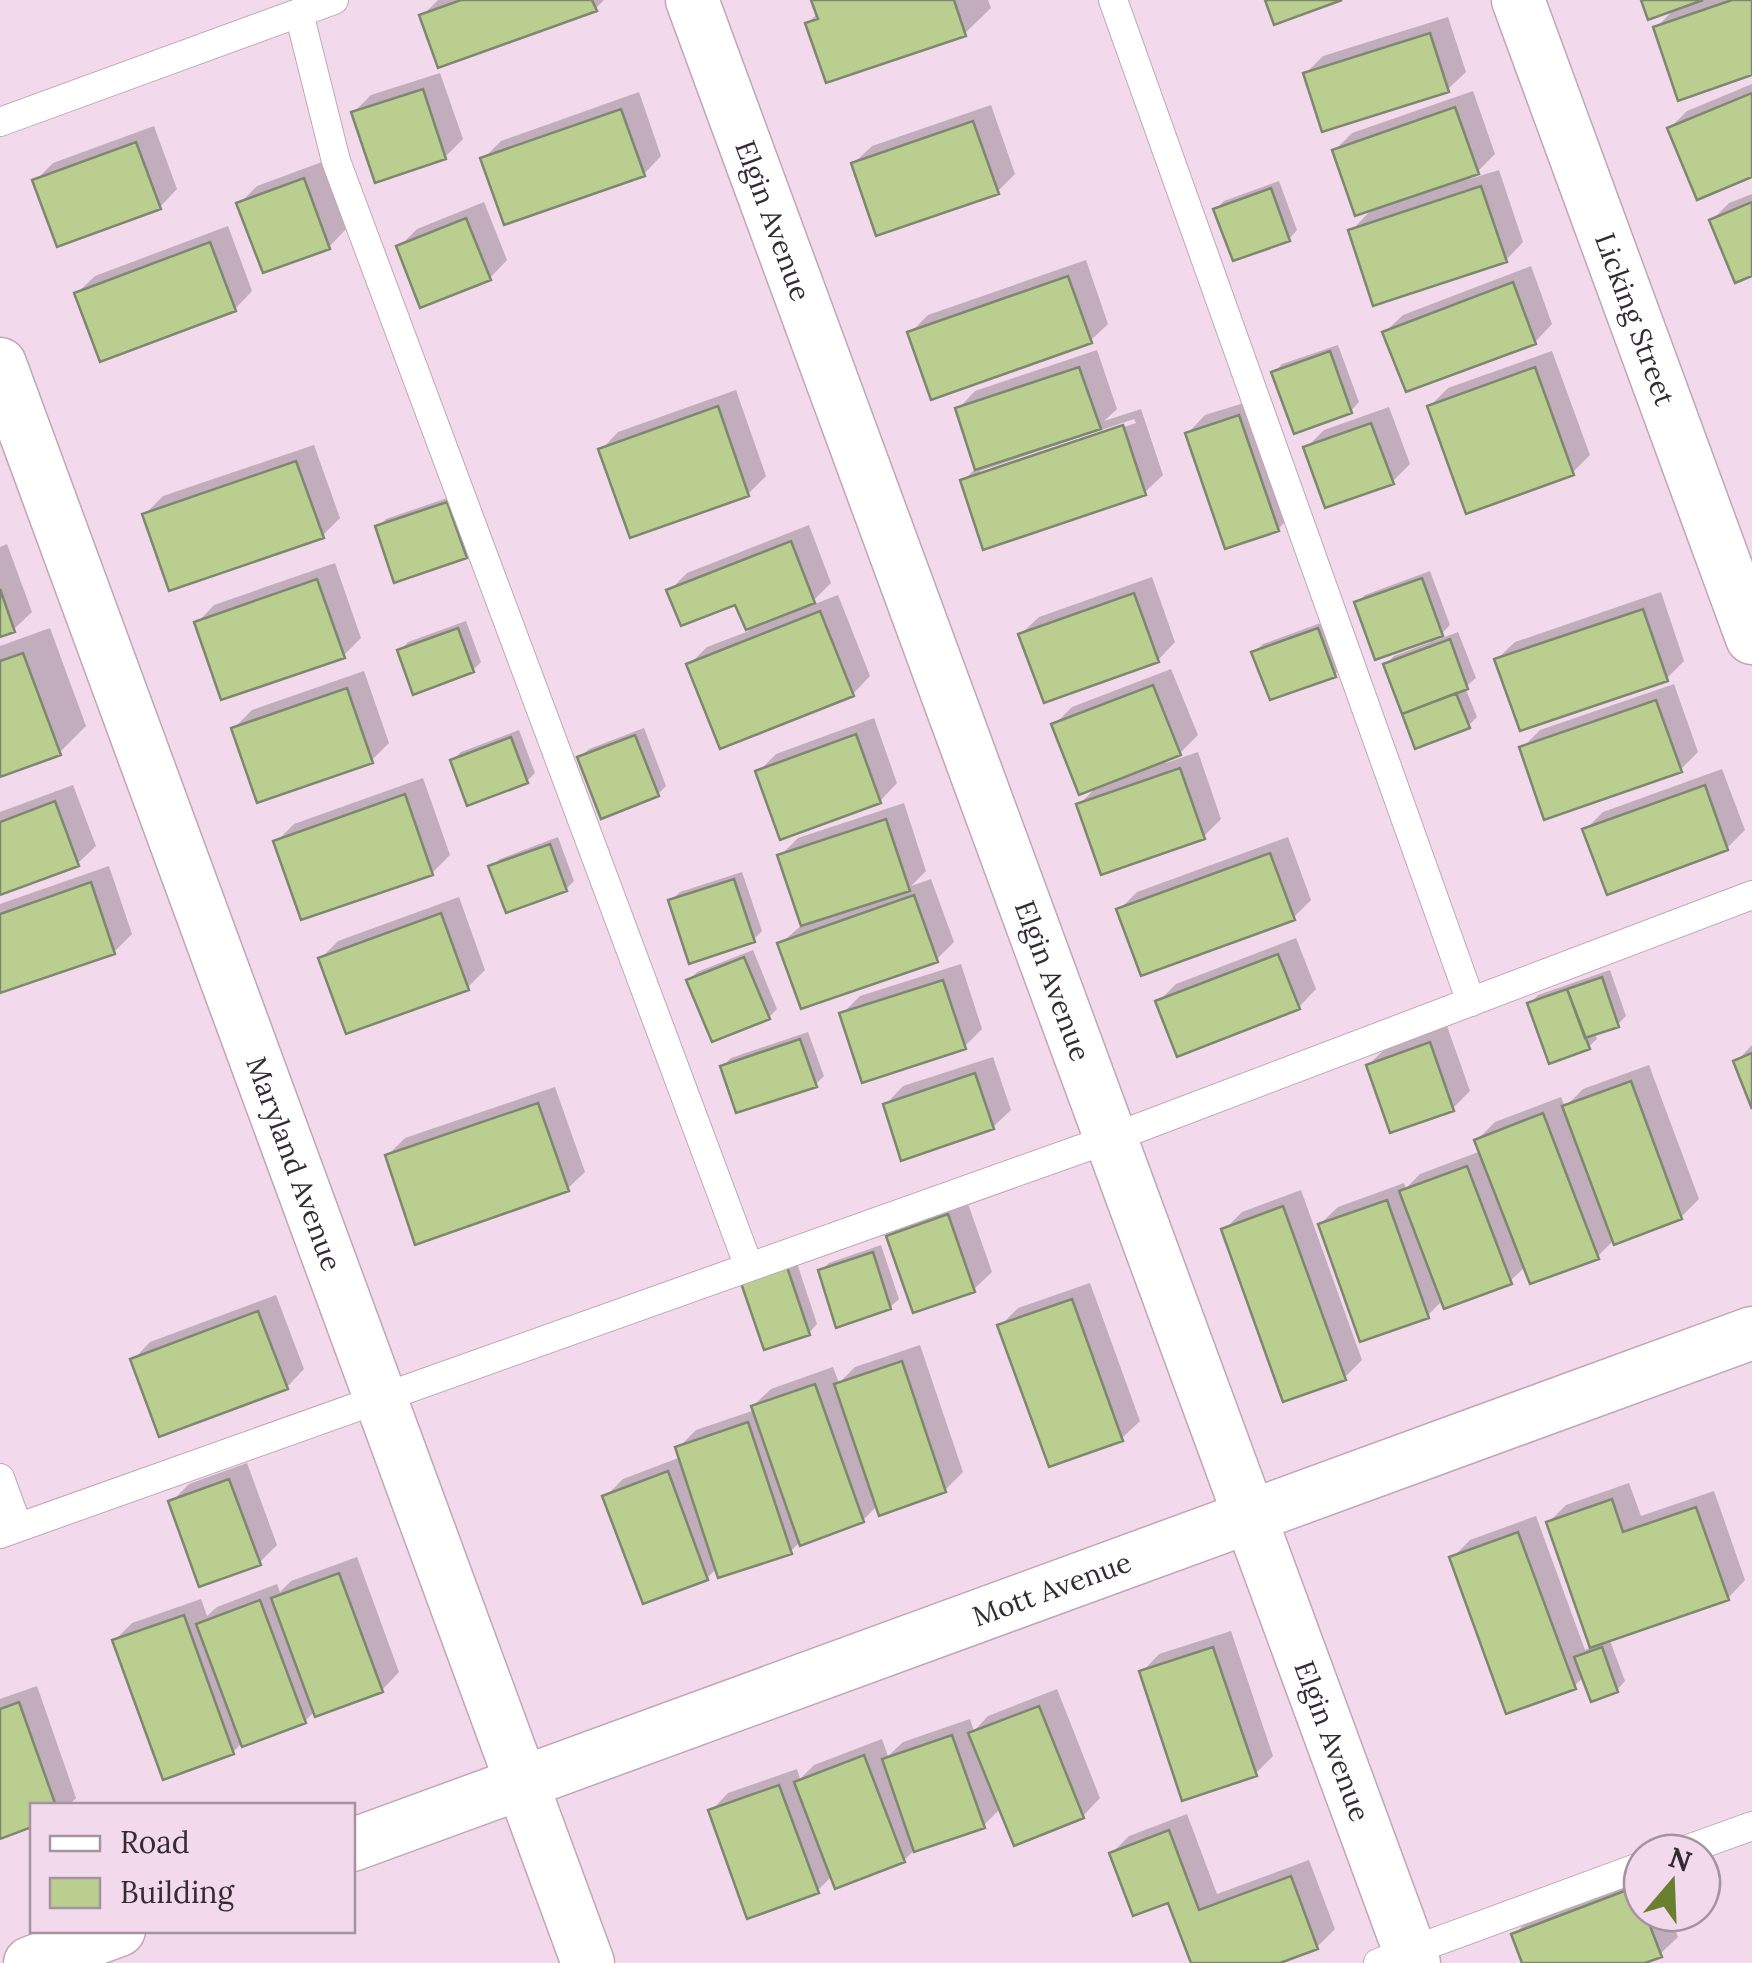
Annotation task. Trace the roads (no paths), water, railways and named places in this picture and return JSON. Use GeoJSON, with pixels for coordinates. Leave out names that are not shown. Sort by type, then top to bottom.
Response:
{"type":"FeatureCollection","features":[{"type":"Feature","properties":{"kind":"street","name":"Elgin Avenue"},"geometry":{"type":"LineString","coordinates":[[692,0],[1251,1516],[1401,1959]]}},
{"type":"Feature","properties":{"kind":"street","name":"Licking Street"},"geometry":{"type":"LineString","coordinates":[[1518,0],[1752,638]]}},
{"type":"Feature","properties":{"kind":"street","name":"Maryland Avenue"},"geometry":{"type":"LineString","coordinates":[[0,364],[588,1963]]}},
{"type":"Feature","properties":{"kind":"street","name":"Mott Avenue"},"geometry":{"type":"LineString","coordinates":[[355,1844],[1752,1333]]}},
{"type":"Feature","properties":{"kind":"street"},"geometry":{"type":"LineString","coordinates":[[30,1963],[111,1933]]}},
{"type":"Feature","properties":{"kind":"lane"},"geometry":{"type":"LineString","coordinates":[[0,122],[334,0]]}},
{"type":"Feature","properties":{"kind":"lane"},"geometry":{"type":"LineString","coordinates":[[1112,0],[1471,1002]]}},
{"type":"Feature","properties":{"kind":"lane"},"geometry":{"type":"LineString","coordinates":[[300,12],[336,161],[749,1267]]}},
{"type":"Feature","properties":{"kind":"lane"},"geometry":{"type":"LineString","coordinates":[[0,1478],[9,1530],[1112,1138],[1752,895]]}},
{"type":"Feature","properties":{"kind":"lane"},"geometry":{"type":"LineString","coordinates":[[1722,1837],[1752,1826]]}},
{"type":"Feature","properties":{"kind":"lane"},"geometry":{"type":"LineString","coordinates":[[1401,1959],[1622,1874]]}}]}
